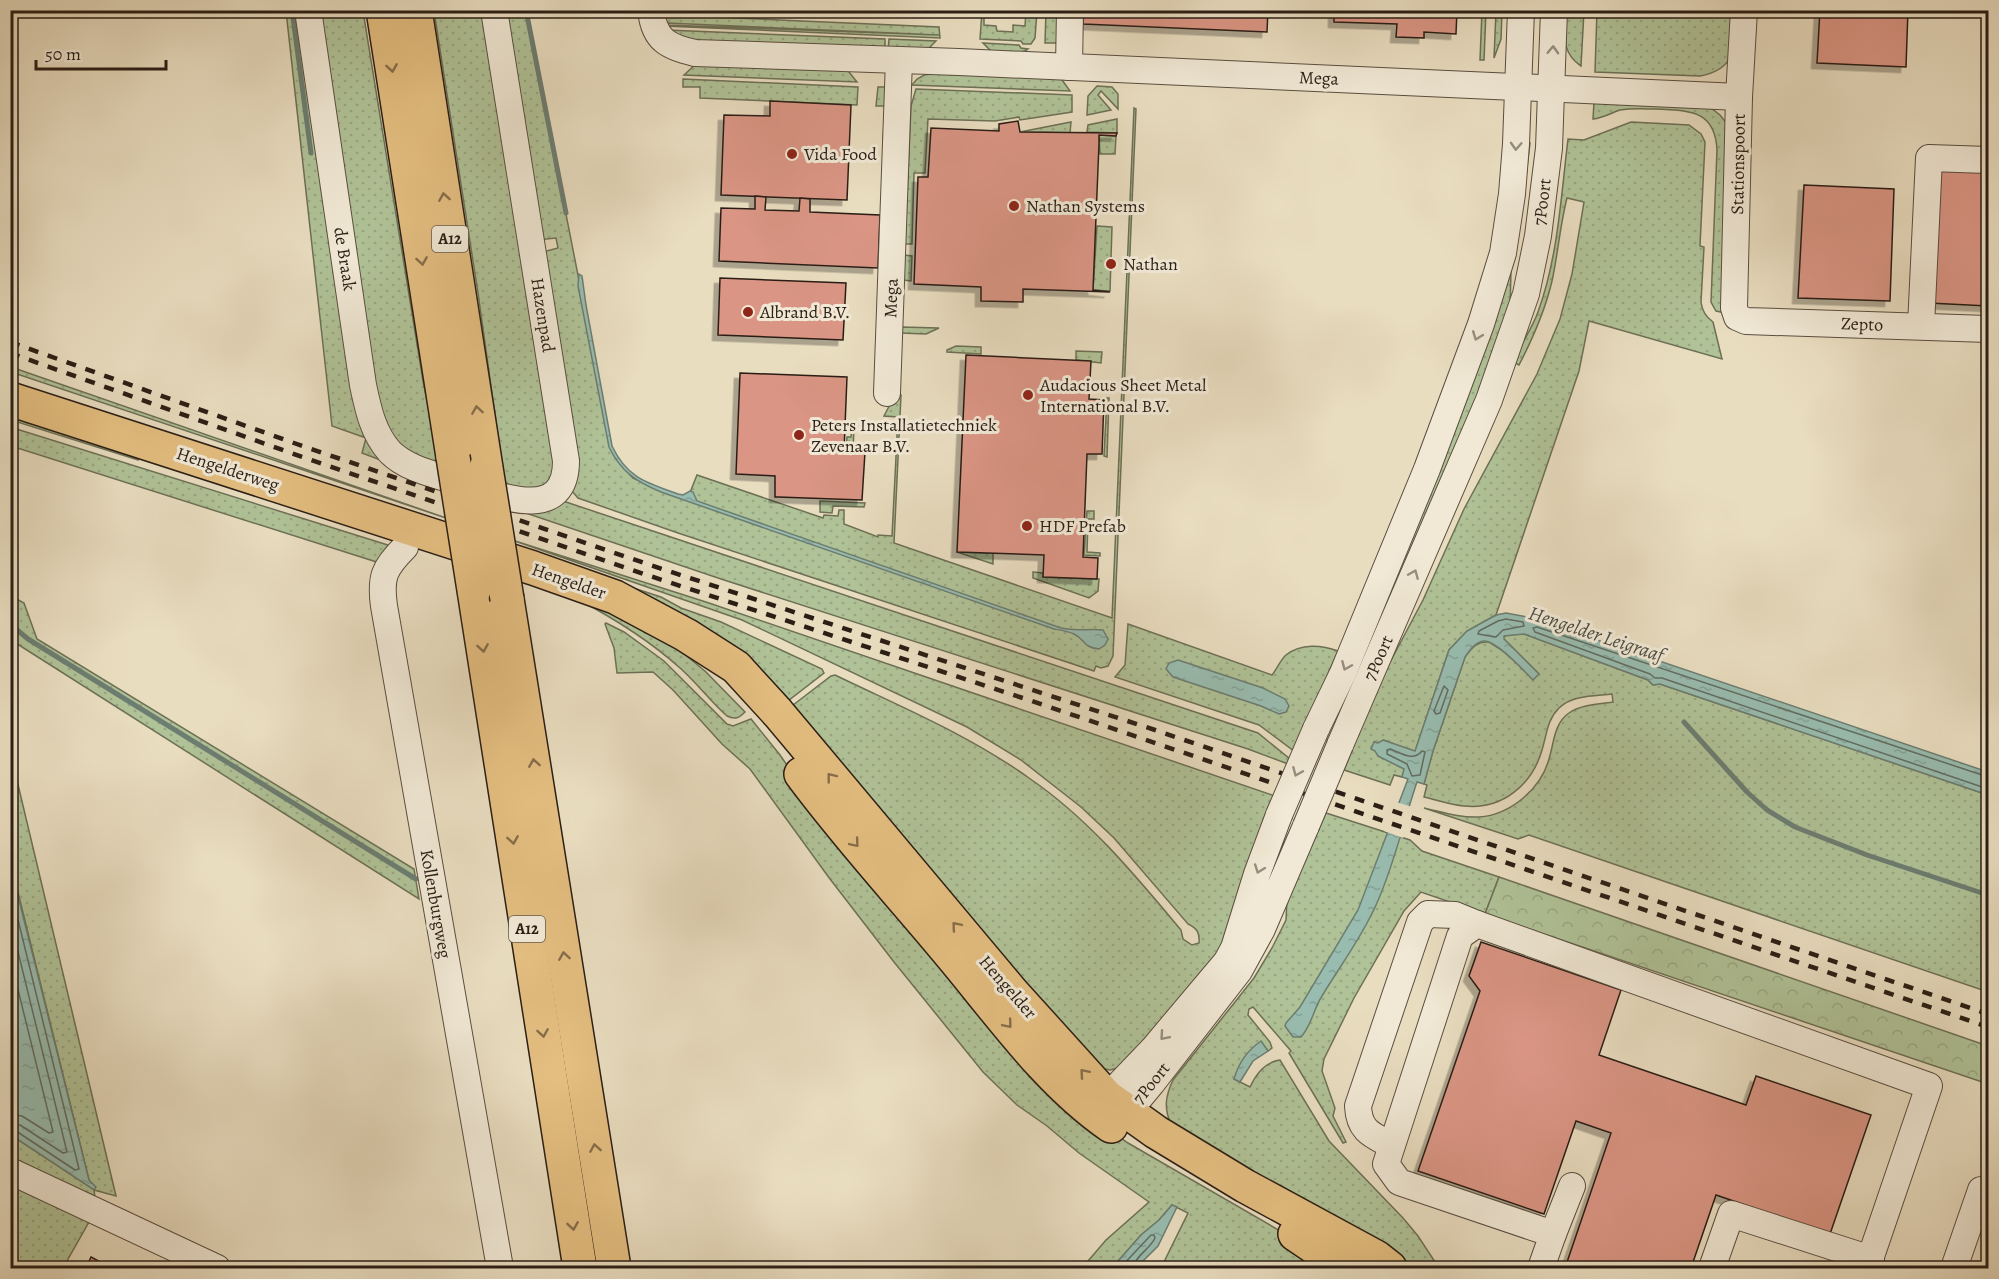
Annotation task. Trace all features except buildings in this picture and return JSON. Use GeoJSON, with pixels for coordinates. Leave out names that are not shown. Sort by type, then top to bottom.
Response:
{"type":"FeatureCollection","features":[{"type":"Feature","properties":{"kind":"main road","name":"A12"},"geometry":{"type":"LineString","coordinates":[[383,10],[444,466],[474,590],[580,1269]]}},
{"type":"Feature","properties":{"kind":"main road","name":"A12"},"geometry":{"type":"LineString","coordinates":[[415,10],[614,1269]]}},
{"type":"Feature","properties":{"kind":"main road","name":"Hengelderweg"},"geometry":{"type":"LineString","coordinates":[[10,399],[446,540]]}},
{"type":"Feature","properties":{"kind":"main road","name":"Hengelder"},"geometry":{"type":"LineString","coordinates":[[446,540],[615,597],[686,635],[771,735],[834,819],[1037,1058],[1074,1097],[1112,1110],[1155,1132],[1245,1186],[1383,1263]]}},
{"type":"Feature","properties":{"kind":"main road","name":"Hengelder"},"geometry":{"type":"LineString","coordinates":[[1112,1110],[1193,1177],[1285,1227],[1342,1267]]}},
{"type":"Feature","properties":{"kind":"street","name":"de Braak"},"geometry":{"type":"LineString","coordinates":[[308,10],[332,184],[368,406],[378,436],[402,461],[444,466]]}},
{"type":"Feature","properties":{"kind":"street","name":"Hazenpad"},"geometry":{"type":"LineString","coordinates":[[444,466],[507,499],[536,501],[556,491],[566,470],[494,10]]}},
{"type":"Feature","properties":{"kind":"street","name":"Mega"},"geometry":{"type":"LineString","coordinates":[[651,10],[658,37],[674,48],[694,53],[1739,97]]}},
{"type":"Feature","properties":{"kind":"street"},"geometry":{"type":"LineString","coordinates":[[1069,67],[1070,10]]}},
{"type":"Feature","properties":{"kind":"street","name":"7Poort"},"geometry":{"type":"LineString","coordinates":[[1112,1110],[1161,1040],[1227,961],[1234,948],[1257,874],[1280,815],[1316,729],[1343,673],[1427,469],[1481,324],[1503,253],[1509,217],[1516,144],[1521,10]]}},
{"type":"Feature","properties":{"kind":"street","name":"7Poort"},"geometry":{"type":"LineString","coordinates":[[1112,1110],[1152,1083],[1239,971],[1262,929],[1489,400],[1528,287],[1538,236],[1549,148],[1554,10]]}},
{"type":"Feature","properties":{"kind":"street","name":"Stationspoort"},"geometry":{"type":"LineString","coordinates":[[1737,316],[1734,308],[1739,97],[1744,10]]}},
{"type":"Feature","properties":{"kind":"street","name":"Mega"},"geometry":{"type":"LineString","coordinates":[[887,393],[899,60]]}},
{"type":"Feature","properties":{"kind":"street"},"geometry":{"type":"LineString","coordinates":[[1921,326],[1929,158],[1989,160]]}},
{"type":"Feature","properties":{"kind":"street","name":"Zepto"},"geometry":{"type":"LineString","coordinates":[[1737,316],[1746,321],[1989,329]]}},
{"type":"Feature","properties":{"kind":"street","name":"Kollenburgweg"},"geometry":{"type":"LineString","coordinates":[[405,547],[384,572],[381,584],[500,1269]]}},
{"type":"Feature","properties":{"kind":"street"},"geometry":{"type":"LineString","coordinates":[[1391,1145],[1370,1134],[1359,1120],[1358,1106],[1420,922],[1428,914],[1455,915],[1929,1086],[1869,1264],[1731,1214],[1712,1269]]}},
{"type":"Feature","properties":{"kind":"street"},"geometry":{"type":"LineString","coordinates":[[1477,924],[1460,936],[1386,1164],[1399,1182],[1553,1234]]}},
{"type":"Feature","properties":{"kind":"street"},"geometry":{"type":"LineString","coordinates":[[10,1171],[217,1269]]}},
{"type":"Feature","properties":{"kind":"street"},"geometry":{"type":"LineString","coordinates":[[1541,1269],[1572,1186]]}},
{"type":"Feature","properties":{"kind":"street"},"geometry":{"type":"LineString","coordinates":[[1954,1269],[1981,1190],[1989,1192]]}},
{"type":"Feature","properties":{"kind":"street"},"geometry":{"type":"LineString","coordinates":[[1342,1267],[1352,1259],[1383,1263]]}},
{"type":"Feature","properties":{"kind":"green space"},"geometry":{"type":"Polygon","coordinates":[[[286,11],[304,11],[364,415],[444,484],[362,453],[366,438],[332,426],[286,11]]]}},
{"type":"Feature","properties":{"kind":"green space"},"geometry":{"type":"Polygon","coordinates":[[[312,11],[363,11],[423,381],[442,472],[414,461],[377,422],[312,11]]]}},
{"type":"Feature","properties":{"kind":"green space"},"geometry":{"type":"Polygon","coordinates":[[[434,11],[489,11],[562,456],[547,491],[506,493],[478,293],[434,11]]]}},
{"type":"Feature","properties":{"kind":"green space"},"geometry":{"type":"Polygon","coordinates":[[[497,11],[526,11],[612,448],[621,465],[633,478],[687,500],[697,475],[823,518],[824,515],[838,516],[839,510],[844,510],[844,524],[878,537],[878,535],[892,536],[898,417],[884,416],[895,395],[901,395],[894,543],[1112,618],[1134,108],[1136,109],[1113,656],[1108,666],[1101,668],[1096,666],[1094,671],[578,498],[571,490],[539,253],[558,248],[556,238],[537,240],[497,11]]]}},
{"type":"Feature","properties":{"kind":"green space"},"geometry":{"type":"Polygon","coordinates":[[[660,11],[677,11],[688,16],[939,27],[940,38],[664,26],[660,11]],[[666,23],[666,25],[933,35],[666,23]]]}},
{"type":"Feature","properties":{"kind":"green space"},"geometry":{"type":"Polygon","coordinates":[[[982,11],[984,11],[984,25],[996,26],[997,31],[1013,32],[1013,25],[1025,26],[1026,11],[1037,11],[1035,38],[1031,44],[1023,44],[1021,41],[980,39],[982,11]]]}},
{"type":"Feature","properties":{"kind":"green space"},"geometry":{"type":"Polygon","coordinates":[[[1046,11],[1066,11],[1064,43],[1045,43],[1046,11]]]}},
{"type":"Feature","properties":{"kind":"green space"},"geometry":{"type":"Polygon","coordinates":[[[1482,11],[1486,11],[1484,60],[1480,60],[1482,11]]]}},
{"type":"Feature","properties":{"kind":"green space"},"geometry":{"type":"Polygon","coordinates":[[[1496,11],[1502,11],[1501,39],[1494,58],[1496,11]]]}},
{"type":"Feature","properties":{"kind":"green space"},"geometry":{"type":"Polygon","coordinates":[[[1563,11],[1584,11],[1581,66],[1570,55],[1565,42],[1563,11]]]}},
{"type":"Feature","properties":{"kind":"green space"},"geometry":{"type":"Polygon","coordinates":[[[1597,11],[1738,11],[1735,44],[1728,61],[1722,67],[1713,73],[1700,76],[1595,72],[1597,11]]]}},
{"type":"Feature","properties":{"kind":"green space"},"geometry":{"type":"Polygon","coordinates":[[[666,30],[885,39],[885,52],[690,44],[666,30]]]}},
{"type":"Feature","properties":{"kind":"green space"},"geometry":{"type":"Polygon","coordinates":[[[889,39],[936,41],[923,54],[888,52],[889,39]]]}},
{"type":"Feature","properties":{"kind":"green space"},"geometry":{"type":"Polygon","coordinates":[[[983,43],[1019,45],[1021,48],[1028,49],[1017,56],[995,55],[983,43]]]}},
{"type":"Feature","properties":{"kind":"green space"},"geometry":{"type":"Polygon","coordinates":[[[698,62],[845,67],[857,82],[684,75],[698,62]]]}},
{"type":"Feature","properties":{"kind":"green space"},"geometry":{"type":"Polygon","coordinates":[[[930,72],[1060,77],[1070,91],[912,85],[917,79],[930,72]]]}},
{"type":"Feature","properties":{"kind":"green space"},"geometry":{"type":"Polygon","coordinates":[[[683,79],[858,87],[857,105],[700,98],[700,87],[683,87],[683,79]]]}},
{"type":"Feature","properties":{"kind":"green space"},"geometry":{"type":"Polygon","coordinates":[[[1097,86],[1112,87],[1118,94],[1118,109],[1101,91],[1098,95],[1111,110],[1087,115],[1088,96],[1097,86]]]}},
{"type":"Feature","properties":{"kind":"green space"},"geometry":{"type":"Polygon","coordinates":[[[878,87],[887,87],[889,138],[883,143],[885,106],[876,106],[878,87]]]}},
{"type":"Feature","properties":{"kind":"green space"},"geometry":{"type":"Polygon","coordinates":[[[916,89],[1072,95],[1072,112],[1020,120],[1019,117],[995,121],[928,119],[925,173],[914,173],[912,244],[905,244],[911,106],[916,89]]]}},
{"type":"Feature","properties":{"kind":"green space"},"geometry":{"type":"Polygon","coordinates":[[[1594,102],[1711,108],[1728,125],[1726,313],[1716,311],[1711,302],[1717,150],[1711,127],[1699,115],[1669,110],[1625,109],[1593,119],[1594,102]]]}},
{"type":"Feature","properties":{"kind":"green space"},"geometry":{"type":"Polygon","coordinates":[[[1117,119],[1117,133],[1087,132],[1088,125],[1117,119]]]}},
{"type":"Feature","properties":{"kind":"green space"},"geometry":{"type":"Polygon","coordinates":[[[1071,122],[1070,133],[1020,132],[1071,122]]]}},
{"type":"Feature","properties":{"kind":"green space"},"geometry":{"type":"Polygon","coordinates":[[[1631,122],[1689,125],[1701,134],[1705,142],[1700,246],[1704,247],[1701,302],[1705,314],[1713,322],[1722,359],[1589,321],[1579,371],[1496,615],[1467,631],[1449,650],[1415,752],[1384,740],[1378,744],[1375,742],[1378,756],[1405,769],[1402,777],[1394,775],[1390,785],[1344,770],[1379,683],[1423,600],[1464,509],[1537,374],[1560,319],[1572,274],[1584,202],[1567,198],[1546,303],[1519,365],[1513,362],[1535,318],[1545,291],[1558,227],[1568,139],[1584,140],[1631,122]]]}},
{"type":"Feature","properties":{"kind":"green space"},"geometry":{"type":"Polygon","coordinates":[[[1099,135],[1116,136],[1115,154],[1100,154],[1099,135]]]}},
{"type":"Feature","properties":{"kind":"green space"},"geometry":{"type":"Polygon","coordinates":[[[1525,143],[1530,143],[1521,217],[1511,269],[1510,312],[1479,400],[1332,741],[1324,738],[1416,517],[1525,143]]]}},
{"type":"Feature","properties":{"kind":"green space"},"geometry":{"type":"Polygon","coordinates":[[[1097,226],[1112,227],[1110,291],[1093,290],[1097,226]]]}},
{"type":"Feature","properties":{"kind":"green space"},"geometry":{"type":"Polygon","coordinates":[[[904,255],[912,256],[911,281],[903,280],[904,255]]]}},
{"type":"Feature","properties":{"kind":"green space"},"geometry":{"type":"Polygon","coordinates":[[[901,327],[939,328],[926,334],[900,333],[901,327]]]}},
{"type":"Feature","properties":{"kind":"green space"},"geometry":{"type":"Polygon","coordinates":[[[956,346],[981,347],[981,354],[947,352],[956,346]]]}},
{"type":"Feature","properties":{"kind":"green space"},"geometry":{"type":"Polygon","coordinates":[[[1076,351],[1102,352],[1101,363],[1076,360],[1076,351]]]}},
{"type":"Feature","properties":{"kind":"green space"},"geometry":{"type":"Polygon","coordinates":[[[11,367],[449,519],[11,372],[11,367]]]}},
{"type":"Feature","properties":{"kind":"green space"},"geometry":{"type":"Polygon","coordinates":[[[1107,398],[1109,398],[1107,457],[1104,456],[1107,398]]]}},
{"type":"Feature","properties":{"kind":"green space"},"geometry":{"type":"Polygon","coordinates":[[[10,408],[137,448],[138,460],[11,420],[10,408]]]}},
{"type":"Feature","properties":{"kind":"green space"},"geometry":{"type":"Polygon","coordinates":[[[10,427],[391,546],[383,564],[11,446],[10,427]]]}},
{"type":"Feature","properties":{"kind":"green space"},"geometry":{"type":"Polygon","coordinates":[[[852,429],[854,429],[853,449],[867,450],[867,452],[846,451],[847,437],[851,437],[852,429]]]}},
{"type":"Feature","properties":{"kind":"green space"},"geometry":{"type":"Polygon","coordinates":[[[560,500],[1258,733],[1290,759],[1288,764],[508,507],[560,500]]]}},
{"type":"Feature","properties":{"kind":"green space"},"geometry":{"type":"Polygon","coordinates":[[[820,501],[865,503],[864,507],[833,506],[832,513],[820,512],[820,501]]]}},
{"type":"Feature","properties":{"kind":"green space"},"geometry":{"type":"Polygon","coordinates":[[[1087,511],[1094,511],[1094,519],[1088,519],[1087,552],[1100,553],[1100,556],[1084,555],[1087,511]]]}},
{"type":"Feature","properties":{"kind":"green space"},"geometry":{"type":"Polygon","coordinates":[[[512,540],[709,603],[1275,796],[1211,974],[1122,1067],[1110,1070],[1099,1068],[784,712],[835,675],[983,748],[1029,778],[1072,811],[1146,889],[1181,930],[1183,939],[1192,945],[1199,943],[1196,929],[1188,924],[1114,838],[1081,807],[1021,760],[967,727],[742,620],[512,540]]]}},
{"type":"Feature","properties":{"kind":"green space"},"geometry":{"type":"Polygon","coordinates":[[[514,549],[661,597],[681,608],[721,622],[822,669],[824,673],[780,707],[514,549]]]}},
{"type":"Feature","properties":{"kind":"green space"},"geometry":{"type":"Polygon","coordinates":[[[957,552],[993,553],[993,564],[957,552]]]}},
{"type":"Feature","properties":{"kind":"green space"},"geometry":{"type":"Polygon","coordinates":[[[1033,572],[1043,573],[1043,577],[1099,579],[1098,591],[1089,598],[1033,578],[1033,572]]]}},
{"type":"Feature","properties":{"kind":"green space"},"geometry":{"type":"Polygon","coordinates":[[[11,596],[24,603],[37,639],[414,869],[419,899],[11,640],[11,596]]]}},
{"type":"Feature","properties":{"kind":"green space"},"geometry":{"type":"Polygon","coordinates":[[[579,600],[611,607],[682,652],[706,672],[745,712],[737,718],[727,716],[669,658],[619,623],[579,600]]]}},
{"type":"Feature","properties":{"kind":"green space"},"geometry":{"type":"Polygon","coordinates":[[[606,623],[624,632],[664,661],[727,724],[733,726],[751,719],[780,755],[814,804],[1098,1122],[1128,1143],[1301,1243],[1318,1268],[1161,1268],[1188,1213],[1172,1205],[1112,1268],[1082,1268],[1106,1240],[1149,1202],[1079,1153],[1017,1105],[983,1072],[830,879],[750,769],[722,744],[673,690],[653,672],[617,673],[614,648],[606,623]]]}},
{"type":"Feature","properties":{"kind":"green space"},"geometry":{"type":"Polygon","coordinates":[[[1128,624],[1272,675],[1284,657],[1298,648],[1318,646],[1338,651],[1294,751],[1259,725],[1115,677],[1125,665],[1128,624]]]}},
{"type":"Feature","properties":{"kind":"green space"},"geometry":{"type":"Polygon","coordinates":[[[1515,633],[1524,634],[1648,680],[1653,685],[1660,684],[1988,795],[1988,992],[1529,835],[1518,839],[1424,808],[1458,816],[1479,817],[1513,806],[1532,790],[1545,770],[1557,728],[1564,717],[1579,708],[1613,702],[1612,694],[1591,696],[1577,698],[1559,708],[1550,722],[1542,750],[1531,774],[1514,793],[1503,799],[1491,804],[1464,806],[1424,797],[1427,785],[1424,784],[1433,751],[1465,657],[1473,648],[1478,644],[1489,642],[1539,674],[1504,639],[1504,636],[1515,633]]]}},
{"type":"Feature","properties":{"kind":"green space"},"geometry":{"type":"Polygon","coordinates":[[[10,751],[116,1196],[94,1190],[96,1205],[11,1166],[11,1135],[94,1189],[89,1180],[11,864],[10,751]]]}},
{"type":"Feature","properties":{"kind":"green space"},"geometry":{"type":"Polygon","coordinates":[[[1326,813],[1410,840],[1422,851],[1499,877],[1485,914],[1421,892],[1404,911],[1354,998],[1324,1059],[1322,1071],[1335,1108],[1333,1116],[1346,1142],[1343,1143],[1289,1053],[1291,1051],[1253,1007],[1249,1009],[1248,1015],[1270,1042],[1272,1048],[1268,1051],[1261,1042],[1234,1079],[1250,1087],[1262,1069],[1280,1060],[1329,1141],[1403,1218],[1439,1268],[1401,1268],[1171,1125],[1167,1113],[1167,1097],[1173,1080],[1254,978],[1272,948],[1286,920],[1287,899],[1326,813]]]}},
{"type":"Feature","properties":{"kind":"green space"},"geometry":{"type":"Polygon","coordinates":[[[1499,877],[1988,1046],[1988,1084],[1485,914],[1499,877]]]}},
{"type":"Feature","properties":{"kind":"green space"},"geometry":{"type":"Polygon","coordinates":[[[11,1184],[90,1220],[63,1268],[11,1268],[11,1184]]]}},
{"type":"Feature","properties":{"kind":"water"},"geometry":{"type":"Polygon","coordinates":[[[579,274],[582,276],[612,446],[624,465],[639,478],[678,494],[693,492],[697,501],[1061,628],[1103,630],[1108,639],[1105,645],[1099,649],[1090,647],[1072,633],[1054,629],[661,492],[637,480],[624,470],[609,447],[578,286],[579,274]]]}},
{"type":"Feature","properties":{"kind":"water"},"geometry":{"type":"Polygon","coordinates":[[[1506,613],[1532,618],[1988,772],[1988,795],[1660,684],[1653,685],[1648,680],[1524,634],[1504,636],[1504,639],[1539,674],[1533,680],[1495,645],[1484,641],[1478,643],[1465,657],[1424,784],[1417,782],[1388,875],[1370,917],[1319,1001],[1305,1032],[1301,1037],[1293,1037],[1285,1026],[1286,1023],[1300,1007],[1358,910],[1408,779],[1402,777],[1404,769],[1378,756],[1371,749],[1374,742],[1378,743],[1383,740],[1415,751],[1449,650],[1467,631],[1496,615],[1506,613]]]}},
{"type":"Feature","properties":{"kind":"water"},"geometry":{"type":"Polygon","coordinates":[[[1178,660],[1263,688],[1285,699],[1289,706],[1286,712],[1279,714],[1173,677],[1166,669],[1169,663],[1178,660]]]}},
{"type":"Feature","properties":{"kind":"water"},"geometry":{"type":"Polygon","coordinates":[[[10,864],[89,1180],[96,1187],[94,1190],[11,1135],[10,864]]]}},
{"type":"Feature","properties":{"kind":"water"},"geometry":{"type":"Polygon","coordinates":[[[1261,1041],[1268,1051],[1253,1061],[1240,1082],[1234,1079],[1244,1057],[1261,1041]]]}},
{"type":"Feature","properties":{"kind":"water"},"geometry":{"type":"Polygon","coordinates":[[[1172,1205],[1177,1207],[1158,1246],[1136,1268],[1112,1268],[1141,1235],[1172,1205]]]}},
{"type":"Feature","properties":{"kind":"pier"},"geometry":{"type":"Polygon","coordinates":[[[1396,802],[1412,807],[1403,838],[1384,831],[1396,802]]]}},
{"type":"Feature","properties":{"kind":"waterway"},"geometry":{"type":"LineString","coordinates":[[292,10],[311,153]]}},
{"type":"Feature","properties":{"kind":"waterway"},"geometry":{"type":"LineString","coordinates":[[526,10],[566,213]]}},
{"type":"Feature","properties":{"kind":"waterway"},"geometry":{"type":"LineString","coordinates":[[10,624],[28,639],[416,879]]}},
{"type":"Feature","properties":{"kind":"waterway"},"geometry":{"type":"LineString","coordinates":[[1684,722],[1747,792],[1767,810],[1795,827],[1867,855],[1988,895]]}},
{"type":"Feature","properties":{"kind":"railway"},"geometry":{"type":"LineString","coordinates":[[10,342],[294,443],[650,565],[1155,730],[1988,1014]]}},
{"type":"Feature","properties":{"kind":"railway"},"geometry":{"type":"LineString","coordinates":[[10,353],[291,453],[647,575],[1032,701],[1988,1027]]}},
{"type":"Feature","properties":{"kind":"place","name":"Vida Food"},"geometry":{"type":"Point","coordinates":[792,154]}},
{"type":"Feature","properties":{"kind":"place","name":"Nathan Systems"},"geometry":{"type":"Point","coordinates":[1014,206]}},
{"type":"Feature","properties":{"kind":"place","name":"Nathan"},"geometry":{"type":"Point","coordinates":[1111,264]}},
{"type":"Feature","properties":{"kind":"place","name":"Albrand B.V."},"geometry":{"type":"Point","coordinates":[748,312]}},
{"type":"Feature","properties":{"kind":"place","name":"Audacious Sheet Metal International B.V."},"geometry":{"type":"Point","coordinates":[1028,395]}},
{"type":"Feature","properties":{"kind":"place","name":"Peters Installatietechniek Zevenaar B.V."},"geometry":{"type":"Point","coordinates":[799,435]}},
{"type":"Feature","properties":{"kind":"place","name":"HDF Prefab"},"geometry":{"type":"Point","coordinates":[1027,526]}},
{"type":"Feature","properties":{"kind":"water label","name":"Hengelder Leigraaf"},"geometry":{"type":"Point","coordinates":[1596,634]}}]}
